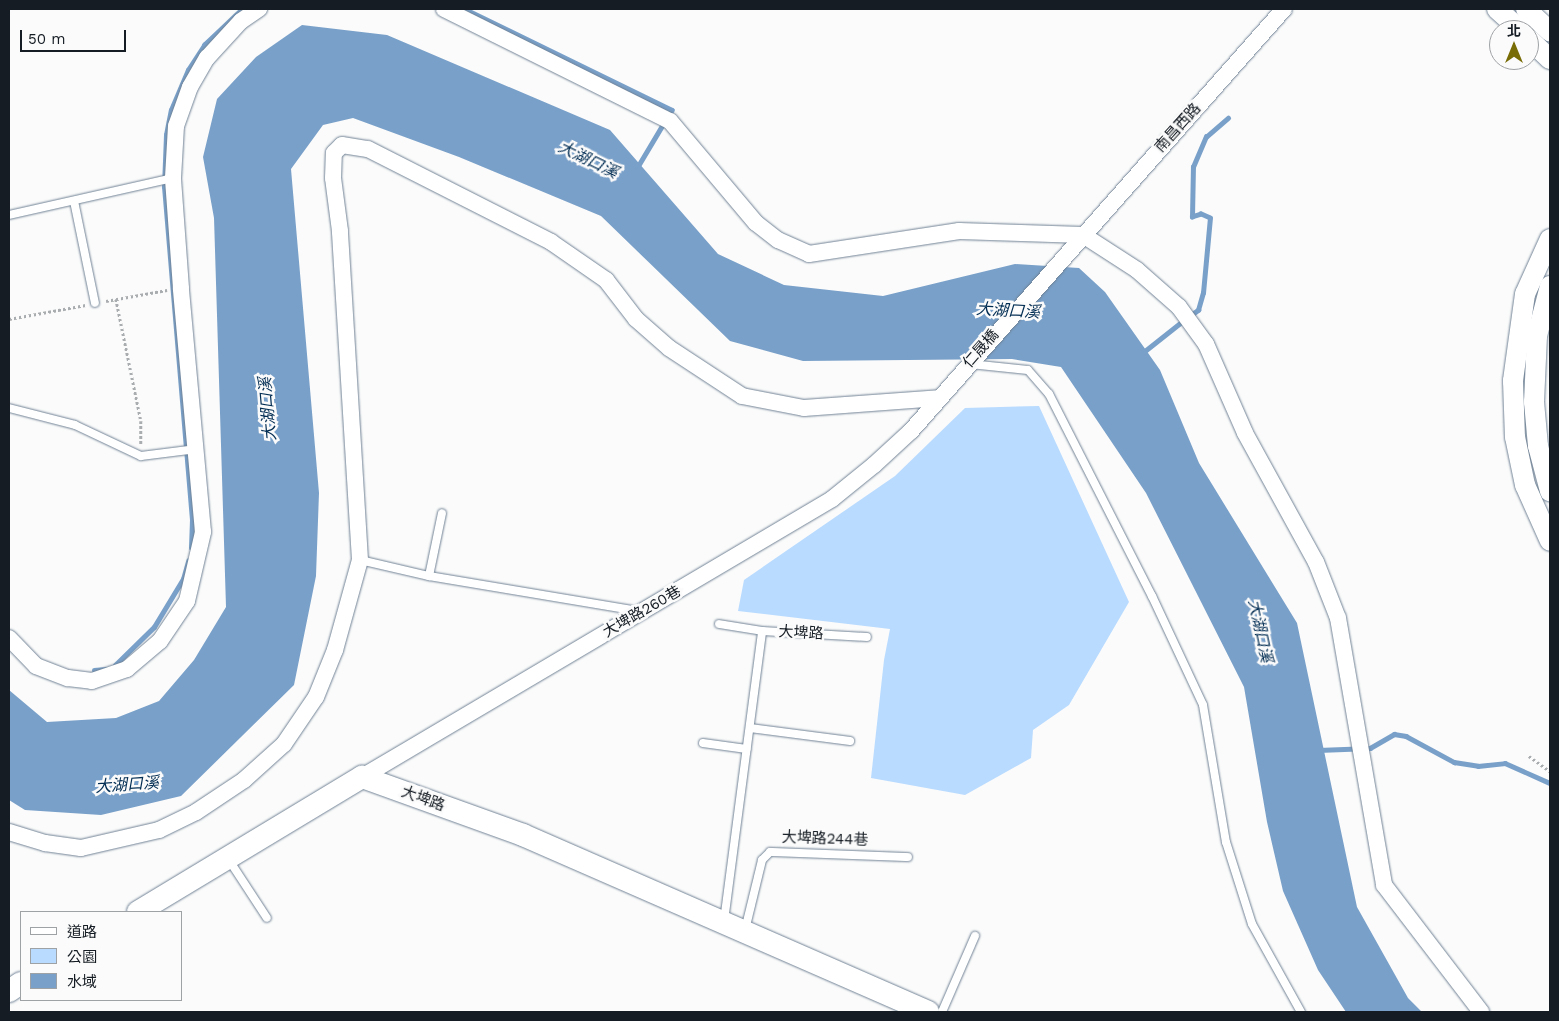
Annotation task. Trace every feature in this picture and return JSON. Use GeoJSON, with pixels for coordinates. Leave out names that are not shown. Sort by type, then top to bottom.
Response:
{"type":"FeatureCollection","features":[{"type":"Feature","properties":{"kind":"main road"},"geometry":{"type":"LineString","coordinates":[[140,911],[362,777]]}},
{"type":"Feature","properties":{"kind":"main road","name":"大埤路"},"geometry":{"type":"LineString","coordinates":[[362,777],[523,835],[723,925],[928,1012]]}},
{"type":"Feature","properties":{"kind":"main road"},"geometry":{"type":"LineString","coordinates":[[9,990],[20,984]]}},
{"type":"Feature","properties":{"kind":"street"},"geometry":{"type":"LineString","coordinates":[[9,638],[36,666],[68,678],[92,681],[127,669],[160,641],[187,601],[197,567],[203,532],[173,178],[176,126],[190,88],[207,58],[240,21],[260,9]]}},
{"type":"Feature","properties":{"kind":"street"},"geometry":{"type":"LineString","coordinates":[[444,9],[670,121],[756,223],[778,240],[809,254],[959,231],[1084,234],[1137,270],[1179,307],[1206,344],[1245,433],[1316,562],[1338,618],[1384,885],[1481,1012]]}},
{"type":"Feature","properties":{"kind":"street","name":"南昌西路"},"geometry":{"type":"LineString","coordinates":[[1072,247],[1284,9]]}},
{"type":"Feature","properties":{"kind":"street"},"geometry":{"type":"LineString","coordinates":[[1497,9],[1509,20]]}},
{"type":"Feature","properties":{"kind":"street"},"geometry":{"type":"LineString","coordinates":[[1526,9],[1550,31]]}},
{"type":"Feature","properties":{"kind":"street"},"geometry":{"type":"LineString","coordinates":[[1539,49],[1549,59]]}},
{"type":"Feature","properties":{"kind":"street"},"geometry":{"type":"LineString","coordinates":[[9,832],[45,843],[81,848],[159,830],[196,812],[244,780],[284,744],[316,698],[335,650],[360,560],[340,232],[333,178],[334,154],[342,145],[368,149],[552,242],[606,280],[636,319],[669,348],[742,396],[804,408],[939,398]]}},
{"type":"Feature","properties":{"kind":"street"},"geometry":{"type":"LineString","coordinates":[[1550,239],[1525,294],[1513,381],[1515,437],[1525,485],[1550,541]]}},
{"type":"Feature","properties":{"kind":"street","name":"仁晟橋"},"geometry":{"type":"LineString","coordinates":[[911,431],[968,363],[1072,247]]}},
{"type":"Feature","properties":{"kind":"street"},"geometry":{"type":"LineString","coordinates":[[1550,286],[1537,336],[1534,402],[1538,446],[1550,491]]}},
{"type":"Feature","properties":{"kind":"street","name":"大埤路260巷"},"geometry":{"type":"LineString","coordinates":[[362,777],[832,499],[911,431]]}},
{"type":"Feature","properties":{"kind":"lane"},"geometry":{"type":"LineString","coordinates":[[9,215],[173,178]]}},
{"type":"Feature","properties":{"kind":"lane"},"geometry":{"type":"LineString","coordinates":[[74,200],[95,303]]}},
{"type":"Feature","properties":{"kind":"lane"},"geometry":{"type":"LineString","coordinates":[[968,363],[1028,370],[1049,394],[1152,596],[1202,706],[1226,842],[1243,897],[1252,924],[1301,1012]]}},
{"type":"Feature","properties":{"kind":"lane"},"geometry":{"type":"LineString","coordinates":[[9,408],[75,425],[141,456],[197,449]]}},
{"type":"Feature","properties":{"kind":"lane"},"geometry":{"type":"LineString","coordinates":[[429,576],[442,513]]}},
{"type":"Feature","properties":{"kind":"lane"},"geometry":{"type":"LineString","coordinates":[[360,560],[429,576],[642,612]]}},
{"type":"Feature","properties":{"kind":"lane"},"geometry":{"type":"LineString","coordinates":[[719,624],[762,631]]}},
{"type":"Feature","properties":{"kind":"lane","name":"大埤路"},"geometry":{"type":"LineString","coordinates":[[723,925],[762,631],[866,637]]}},
{"type":"Feature","properties":{"kind":"lane"},"geometry":{"type":"LineString","coordinates":[[750,728],[850,741]]}},
{"type":"Feature","properties":{"kind":"lane"},"geometry":{"type":"LineString","coordinates":[[703,743],[747,750]]}},
{"type":"Feature","properties":{"kind":"lane","name":"大埤路244巷"},"geometry":{"type":"LineString","coordinates":[[744,934],[762,860],[770,852],[908,856]]}},
{"type":"Feature","properties":{"kind":"lane"},"geometry":{"type":"LineString","coordinates":[[228,858],[267,918]]}},
{"type":"Feature","properties":{"kind":"lane"},"geometry":{"type":"LineString","coordinates":[[942,1012],[975,936]]}},
{"type":"Feature","properties":{"kind":"path"},"geometry":{"type":"LineString","coordinates":[[116,299],[141,421],[141,456]]}},
{"type":"Feature","properties":{"kind":"path"},"geometry":{"type":"LineString","coordinates":[[1529,756],[1550,771]]}},
{"type":"Feature","properties":{"kind":"green space"},"geometry":{"type":"Polygon","coordinates":[[[1039,406],[1129,602],[1069,705],[1033,730],[1031,758],[965,795],[871,778],[884,660],[890,629],[738,611],[744,580],[895,476],[965,408],[1039,406]]]}},
{"type":"Feature","properties":{"kind":"water","name":"大湖口溪"},"geometry":{"type":"Polygon","coordinates":[[[302,25],[387,35],[610,130],[718,254],[784,285],[883,296],[1015,264],[1079,268],[1105,292],[1160,370],[1199,463],[1297,623],[1357,907],[1408,998],[1422,1012],[1346,1012],[1318,970],[1283,891],[1267,822],[1244,687],[1146,493],[1061,367],[1012,359],[803,361],[730,341],[601,216],[459,157],[353,118],[323,125],[291,169],[319,493],[316,576],[294,685],[181,796],[101,815],[25,810],[9,800],[9,690],[47,722],[116,718],[159,701],[194,660],[226,607],[214,218],[203,157],[217,99],[256,57],[302,25]]]}},
{"type":"Feature","properties":{"kind":"waterway"},"geometry":{"type":"LineString","coordinates":[[191,548],[192,520],[164,187],[166,135],[171,110],[188,70],[204,45],[242,9]]}},
{"type":"Feature","properties":{"kind":"waterway"},"geometry":{"type":"LineString","coordinates":[[465,9],[672,110],[638,167]]}},
{"type":"Feature","properties":{"kind":"waterway"},"geometry":{"type":"LineString","coordinates":[[1191,315],[1198,310],[1203,293],[1210,218],[1201,214],[1192,217],[1193,167],[1206,137],[1228,118]]}},
{"type":"Feature","properties":{"kind":"waterway"},"geometry":{"type":"LineString","coordinates":[[1141,354],[1184,320]]}},
{"type":"Feature","properties":{"kind":"waterway"},"geometry":{"type":"LineString","coordinates":[[115,665],[154,627],[183,579],[188,561]]}},
{"type":"Feature","properties":{"kind":"waterway"},"geometry":{"type":"LineString","coordinates":[[94,670],[106,669]]}},
{"type":"Feature","properties":{"kind":"waterway"},"geometry":{"type":"LineString","coordinates":[[1318,750],[1370,748],[1394,734],[1406,736],[1454,762],[1478,766],[1505,763],[1550,783]]}}]}
